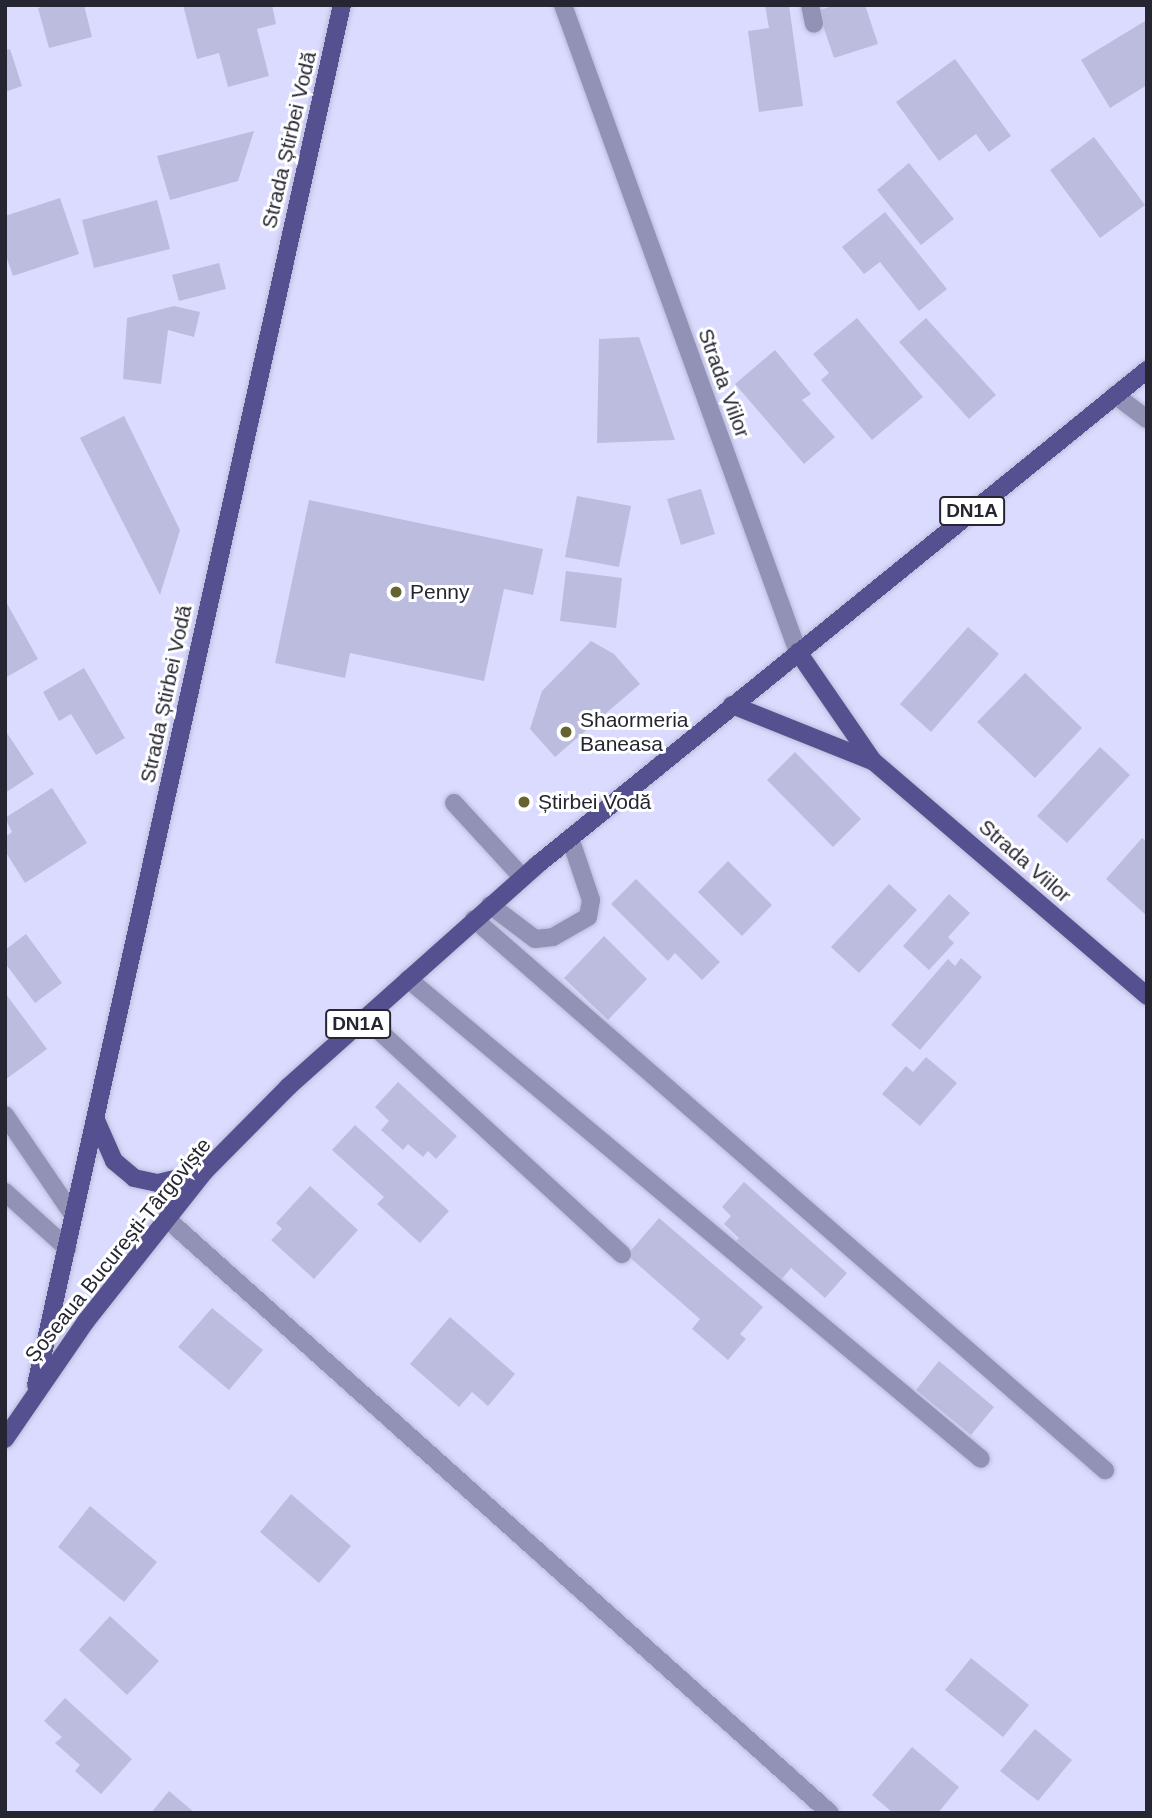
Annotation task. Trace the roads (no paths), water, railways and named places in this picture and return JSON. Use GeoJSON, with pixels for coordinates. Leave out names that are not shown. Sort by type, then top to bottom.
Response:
{"type":"FeatureCollection","features":[{"type":"Feature","properties":{"kind":"main road","name":"Strada Știrbei Vodă"},"geometry":{"type":"LineString","coordinates":[[35,1392],[342,5]]}},
{"type":"Feature","properties":{"kind":"main road","name":"Șoseaua București-Târgoviște"},"geometry":{"type":"LineString","coordinates":[[5,1439],[35,1392],[204,1172],[365,1018],[522,877],[1147,370]]}},
{"type":"Feature","properties":{"kind":"main road","name":"Strada Viilor"},"geometry":{"type":"LineString","coordinates":[[797,652],[873,761],[1147,996]]}},
{"type":"Feature","properties":{"kind":"main road","name":"Strada Viilor"},"geometry":{"type":"LineString","coordinates":[[732,705],[873,761]]}},
{"type":"Feature","properties":{"kind":"main road"},"geometry":{"type":"LineString","coordinates":[[96,1119],[114,1161],[134,1178],[158,1183],[204,1172]]}},
{"type":"Feature","properties":{"kind":"street","name":"Strada Viilor"},"geometry":{"type":"LineString","coordinates":[[563,5],[797,652]]}},
{"type":"Feature","properties":{"kind":"street"},"geometry":{"type":"LineString","coordinates":[[810,5],[814,24]]}},
{"type":"Feature","properties":{"kind":"street"},"geometry":{"type":"LineString","coordinates":[[1115,395],[1147,419]]}},
{"type":"Feature","properties":{"kind":"street"},"geometry":{"type":"LineString","coordinates":[[454,803],[522,877]]}},
{"type":"Feature","properties":{"kind":"street"},"geometry":{"type":"LineString","coordinates":[[490,905],[536,939],[553,937],[588,917],[592,900],[570,838]]}},
{"type":"Feature","properties":{"kind":"street"},"geometry":{"type":"LineString","coordinates":[[474,919],[1105,1470]]}},
{"type":"Feature","properties":{"kind":"street"},"geometry":{"type":"LineString","coordinates":[[408,979],[981,1460]]}},
{"type":"Feature","properties":{"kind":"street"},"geometry":{"type":"LineString","coordinates":[[365,1018],[622,1254]]}},
{"type":"Feature","properties":{"kind":"street"},"geometry":{"type":"LineString","coordinates":[[5,1115],[74,1216]]}},
{"type":"Feature","properties":{"kind":"street"},"geometry":{"type":"LineString","coordinates":[[5,1192],[67,1248]]}},
{"type":"Feature","properties":{"kind":"street"},"geometry":{"type":"LineString","coordinates":[[167,1219],[830,1813]]}},
{"type":"Feature","properties":{"kind":"place","name":"Penny"},"geometry":{"type":"Point","coordinates":[396,592]}},
{"type":"Feature","properties":{"kind":"place","name":"Shaormeria Baneasa"},"geometry":{"type":"Point","coordinates":[566,732]}},
{"type":"Feature","properties":{"kind":"place","name":"Știrbei Vodă"},"geometry":{"type":"Point","coordinates":[524,802]}}]}
